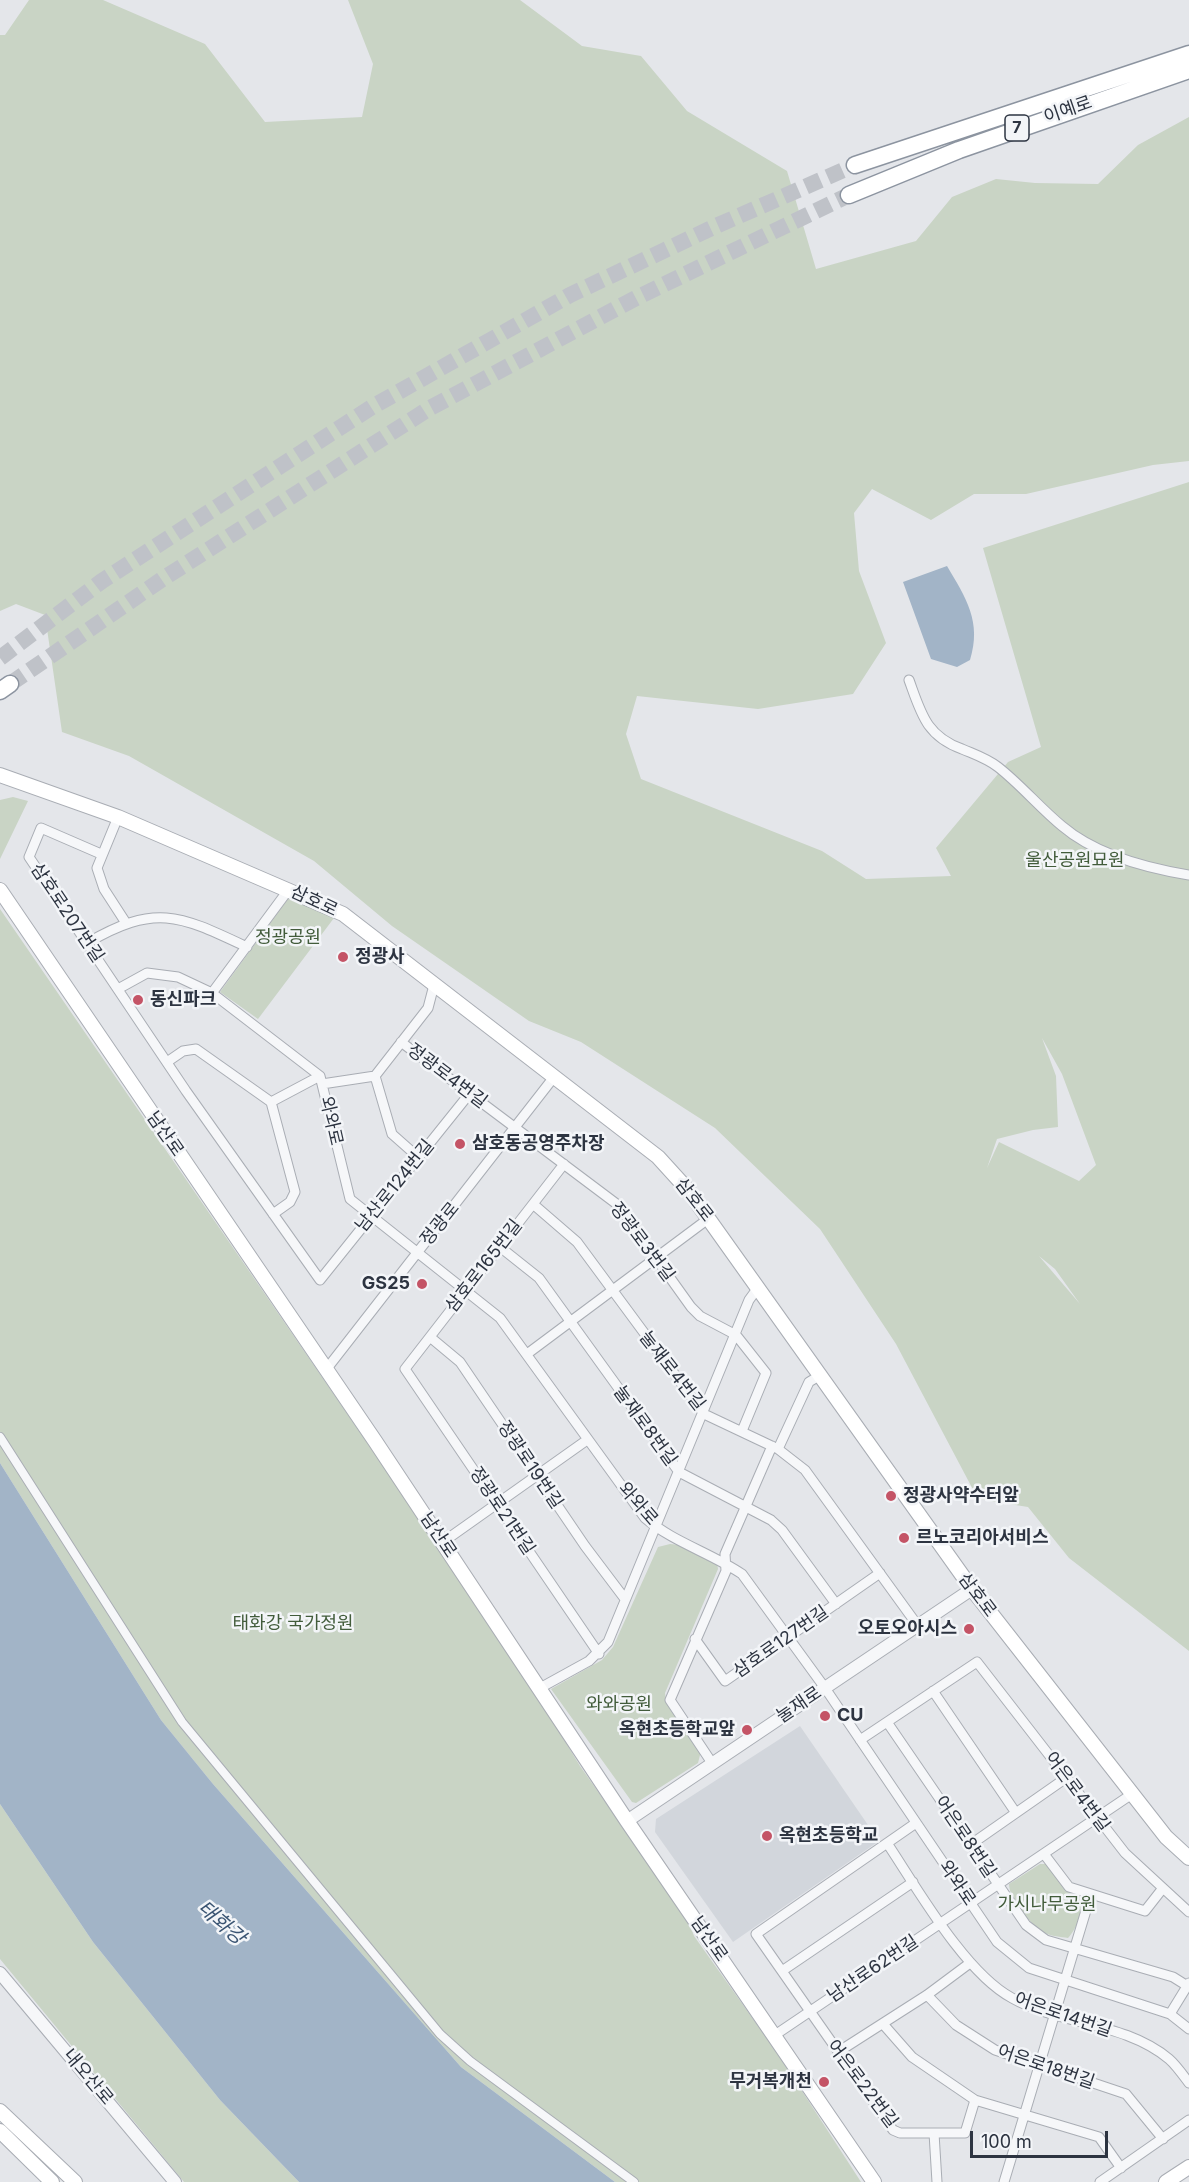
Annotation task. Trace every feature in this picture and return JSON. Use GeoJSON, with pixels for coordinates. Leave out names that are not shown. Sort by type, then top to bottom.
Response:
{"type":"FeatureCollection","features":[{"type":"Feature","properties":{"kind":"highway","name":"이예로"},"geometry":{"type":"LineString","coordinates":[[855,165],[1189,54]]}},
{"type":"Feature","properties":{"kind":"highway","name":"이예로"},"geometry":{"type":"LineString","coordinates":[[849,195],[970,146],[1189,70]]}},
{"type":"Feature","properties":{"kind":"main road","name":"삼호로"},"geometry":{"type":"LineString","coordinates":[[0,776],[118,818],[289,889],[343,914],[658,1157],[688,1190],[972,1589],[1166,1837],[1189,1858]]}},
{"type":"Feature","properties":{"kind":"main road","name":"남산로"},"geometry":{"type":"LineString","coordinates":[[0,890],[443,1542],[627,1821],[874,2182]]}},
{"type":"Feature","properties":{"kind":"main road"},"geometry":{"type":"LineString","coordinates":[[0,2111],[75,2182]]}},
{"type":"Feature","properties":{"kind":"main road"},"geometry":{"type":"LineString","coordinates":[[0,2131],[52,2182]]}},
{"type":"Feature","properties":{"kind":"main road"},"geometry":{"type":"LineString","coordinates":[[1166,2182],[1189,2167]]}},
{"type":"Feature","properties":{"kind":"street"},"geometry":{"type":"LineString","coordinates":[[909,680],[925,721],[937,737],[961,749],[983,756],[1063,827],[1092,846],[1148,866],[1189,875]]}},
{"type":"Feature","properties":{"kind":"street"},"geometry":{"type":"LineString","coordinates":[[118,818],[97,868],[98,876],[126,923]]}},
{"type":"Feature","properties":{"kind":"street","name":"삼호로207번길"},"geometry":{"type":"LineString","coordinates":[[101,854],[41,828],[29,857],[167,1062],[320,1280]]}},
{"type":"Feature","properties":{"kind":"street"},"geometry":{"type":"LineString","coordinates":[[212,993],[289,889]]}},
{"type":"Feature","properties":{"kind":"street"},"geometry":{"type":"LineString","coordinates":[[87,943],[126,923],[152,916],[175,917],[246,947]]}},
{"type":"Feature","properties":{"kind":"street","name":"와와로"},"geometry":{"type":"LineString","coordinates":[[118,989],[147,973],[163,973],[212,993],[321,1080],[350,1199],[416,1254],[500,1318],[586,1440],[645,1518],[656,1527],[726,1563],[745,1579],[825,1688],[998,1942],[1013,1958],[1029,1968],[1170,2014],[1189,2029]]}},
{"type":"Feature","properties":{"kind":"street"},"geometry":{"type":"LineString","coordinates":[[401,1042],[428,1008],[434,985]]}},
{"type":"Feature","properties":{"kind":"street","name":"정광로4번길"},"geometry":{"type":"LineString","coordinates":[[375,1076],[401,1042],[517,1128]]}},
{"type":"Feature","properties":{"kind":"street"},"geometry":{"type":"LineString","coordinates":[[167,1062],[183,1051],[196,1048],[271,1102],[295,1192],[290,1202],[273,1214]]}},
{"type":"Feature","properties":{"kind":"street"},"geometry":{"type":"LineString","coordinates":[[271,1102],[321,1080],[375,1076],[392,1134],[418,1157]]}},
{"type":"Feature","properties":{"kind":"street","name":"정광로"},"geometry":{"type":"LineString","coordinates":[[325,1371],[517,1128],[554,1077]]}},
{"type":"Feature","properties":{"kind":"street","name":"남산로124번길"},"geometry":{"type":"LineString","coordinates":[[320,1280],[470,1093]]}},
{"type":"Feature","properties":{"kind":"street","name":"정광로3번길"},"geometry":{"type":"LineString","coordinates":[[517,1128],[618,1205],[699,1316],[736,1335]]}},
{"type":"Feature","properties":{"kind":"street","name":"삼호로165번길"},"geometry":{"type":"LineString","coordinates":[[405,1369],[564,1164]]}},
{"type":"Feature","properties":{"kind":"street","name":"눌재로4번길"},"geometry":{"type":"LineString","coordinates":[[533,1204],[577,1242],[704,1414],[775,1447],[805,1470],[918,1626]]}},
{"type":"Feature","properties":{"kind":"street"},"geometry":{"type":"LineString","coordinates":[[527,1354],[708,1219]]}},
{"type":"Feature","properties":{"kind":"street","name":"눌재로8번길"},"geometry":{"type":"LineString","coordinates":[[500,1247],[539,1278],[569,1323],[679,1473],[771,1520],[782,1530],[836,1604]]}},
{"type":"Feature","properties":{"kind":"street"},"geometry":{"type":"LineString","coordinates":[[540,1688],[599,1653],[608,1642],[704,1414],[749,1300],[757,1289]]}},
{"type":"Feature","properties":{"kind":"street"},"geometry":{"type":"LineString","coordinates":[[736,1335],[766,1374],[742,1431]]}},
{"type":"Feature","properties":{"kind":"street","name":"정광로19번길"},"geometry":{"type":"LineString","coordinates":[[430,1337],[460,1362],[625,1599]]}},
{"type":"Feature","properties":{"kind":"street","name":"정광로21번길"},"geometry":{"type":"LineString","coordinates":[[405,1369],[599,1653]]}},
{"type":"Feature","properties":{"kind":"street"},"geometry":{"type":"LineString","coordinates":[[712,1763],[670,1700],[726,1571],[725,1554],[746,1507],[809,1382],[819,1376]]}},
{"type":"Feature","properties":{"kind":"street"},"geometry":{"type":"LineString","coordinates":[[0,1437],[182,1722],[440,2034],[470,2061],[634,2182]]}},
{"type":"Feature","properties":{"kind":"street"},"geometry":{"type":"LineString","coordinates":[[443,1542],[586,1440]]}},
{"type":"Feature","properties":{"kind":"street","name":"삼호로127번길"},"geometry":{"type":"LineString","coordinates":[[695,1639],[725,1681],[880,1574]]}},
{"type":"Feature","properties":{"kind":"street","name":"눌재로"},"geometry":{"type":"LineString","coordinates":[[627,1821],[972,1589]]}},
{"type":"Feature","properties":{"kind":"street","name":"어은로4번길"},"geometry":{"type":"LineString","coordinates":[[933,1691],[977,1662],[1096,1819],[1125,1853],[1189,1912]]}},
{"type":"Feature","properties":{"kind":"street"},"geometry":{"type":"LineString","coordinates":[[860,1740],[933,1691],[1016,1813]]}},
{"type":"Feature","properties":{"kind":"street","name":"어은로8번길"},"geometry":{"type":"LineString","coordinates":[[887,1722],[1026,1925],[1046,1940],[1173,1977],[1188,1985]]}},
{"type":"Feature","properties":{"kind":"street"},"geometry":{"type":"LineString","coordinates":[[970,1845],[1066,1778]]}},
{"type":"Feature","properties":{"kind":"street","name":"남산로62번길"},"geometry":{"type":"LineString","coordinates":[[775,2035],[1132,1794]]}},
{"type":"Feature","properties":{"kind":"street"},"geometry":{"type":"LineString","coordinates":[[887,1843],[916,1823]]}},
{"type":"Feature","properties":{"kind":"street","name":"어은로14번길"},"geometry":{"type":"LineString","coordinates":[[887,1843],[970,1963],[994,1987],[1013,1999],[1149,2045],[1170,2059],[1189,2083]]}},
{"type":"Feature","properties":{"kind":"street","name":"어은로22번길"},"geometry":{"type":"LineString","coordinates":[[887,1843],[756,1934],[893,2130],[900,2133],[965,2133],[975,2100]]}},
{"type":"Feature","properties":{"kind":"street"},"geometry":{"type":"LineString","coordinates":[[1044,1854],[1068,1887],[1145,1911],[1163,1888]]}},
{"type":"Feature","properties":{"kind":"street"},"geometry":{"type":"LineString","coordinates":[[782,1971],[914,1882]]}},
{"type":"Feature","properties":{"kind":"street"},"geometry":{"type":"LineString","coordinates":[[1004,2182],[1091,1894]]}},
{"type":"Feature","properties":{"kind":"street"},"geometry":{"type":"LineString","coordinates":[[838,2052],[927,1995],[970,1963]]}},
{"type":"Feature","properties":{"kind":"street","name":"내오산로"},"geometry":{"type":"LineString","coordinates":[[0,1972],[175,2182]]}},
{"type":"Feature","properties":{"kind":"street"},"geometry":{"type":"LineString","coordinates":[[1170,2014],[1188,1985]]}},
{"type":"Feature","properties":{"kind":"street","name":"어은로18번길"},"geometry":{"type":"LineString","coordinates":[[927,1995],[949,2020],[982,2043],[1038,2065],[1126,2094],[1163,2139]]}},
{"type":"Feature","properties":{"kind":"street"},"geometry":{"type":"LineString","coordinates":[[883,2024],[912,2057],[975,2100],[1099,2137],[1121,2168]]}},
{"type":"Feature","properties":{"kind":"street"},"geometry":{"type":"LineString","coordinates":[[1100,2182],[1189,2120]]}},
{"type":"Feature","properties":{"kind":"street"},"geometry":{"type":"LineString","coordinates":[[934,2133],[937,2182]]}},
{"type":"Feature","properties":{"kind":"shaded area","name":"옥현초등학교"},"geometry":{"type":"Polygon","coordinates":[[[800,1726],[879,1841],[733,1942],[655,1832],[656,1819],[800,1726]]]}},
{"type":"Feature","properties":{"kind":"green space","name":"울산공원묘원"},"geometry":{"type":"Polygon","coordinates":[[[29,0],[103,0],[205,44],[265,122],[362,117],[373,64],[348,0],[520,0],[582,46],[641,56],[687,111],[787,171],[816,269],[916,241],[952,197],[996,179],[1035,183],[1098,184],[1138,145],[1189,117],[1189,461],[1153,465],[1026,494],[974,494],[931,520],[872,489],[854,513],[859,571],[886,643],[853,694],[758,709],[637,696],[626,734],[641,779],[822,851],[866,879],[951,876],[936,848],[1008,762],[1041,747],[983,548],[1189,482],[1189,1651],[1069,1558],[1028,1507],[978,1499],[896,1344],[820,1229],[715,1128],[581,1042],[529,1021],[392,926],[314,861],[129,756],[62,732],[45,615],[16,604],[0,611],[0,35],[5,35],[29,0]],[[1042,1038],[1056,1076],[1058,1127],[1033,1130],[997,1139],[987,1168],[999,1142],[1079,1181],[1096,1165],[1062,1074],[1042,1038]],[[1039,1256],[1080,1304],[1055,1269],[1039,1256]]]}},
{"type":"Feature","properties":{"kind":"green space"},"geometry":{"type":"Polygon","coordinates":[[[13,797],[28,801],[0,859],[0,800],[13,797]]]}},
{"type":"Feature","properties":{"kind":"green space","name":"정광공원"},"geometry":{"type":"Polygon","coordinates":[[[290,896],[334,918],[258,1019],[220,992],[290,896]]]}},
{"type":"Feature","properties":{"kind":"green space","name":"태화강 국가정원"},"geometry":{"type":"Polygon","coordinates":[[[0,909],[507,1646],[580,1766],[688,1920],[694,1936],[778,2054],[861,2182],[615,2182],[461,2067],[213,1784],[161,1720],[0,1463],[0,909]]]}},
{"type":"Feature","properties":{"kind":"green space","name":"와와공원"},"geometry":{"type":"Polygon","coordinates":[[[670,1544],[680,1545],[717,1563],[718,1569],[665,1693],[666,1702],[701,1751],[698,1763],[636,1803],[632,1802],[551,1689],[602,1660],[613,1647],[658,1547],[670,1544]]]}},
{"type":"Feature","properties":{"kind":"green space"},"geometry":{"type":"Polygon","coordinates":[[[0,1804],[93,1942],[220,2100],[299,2182],[184,2182],[0,1959],[0,1804]]]}},
{"type":"Feature","properties":{"kind":"green space","name":"가시나무공원"},"geometry":{"type":"Polygon","coordinates":[[[1040,1864],[1047,1864],[1063,1887],[1080,1895],[1082,1906],[1079,1918],[1068,1938],[1050,1935],[1039,1929],[1022,1912],[1010,1890],[1009,1884],[1040,1864]]]}},
{"type":"Feature","properties":{"kind":"water"},"geometry":{"type":"Polygon","coordinates":[[[947,566],[966,600],[973,622],[974,634],[970,660],[957,667],[931,659],[903,582],[947,566]]]}},
{"type":"Feature","properties":{"kind":"water","name":"태화강"},"geometry":{"type":"Polygon","coordinates":[[[0,1463],[161,1720],[213,1784],[461,2067],[615,2182],[299,2182],[220,2100],[93,1942],[0,1804],[0,1463]]]}},
{"type":"Feature","properties":{"kind":"tunnel"},"geometry":{"type":"LineString","coordinates":[[0,658],[102,581],[372,407],[570,295],[716,226],[855,165]]}},
{"type":"Feature","properties":{"kind":"tunnel"},"geometry":{"type":"LineString","coordinates":[[10,684],[164,578],[430,408],[636,298],[849,195]]}},
{"type":"Feature","properties":{"kind":"place","name":"정광사"},"geometry":{"type":"Point","coordinates":[343,957]}},
{"type":"Feature","properties":{"kind":"place","name":"동신파크"},"geometry":{"type":"Point","coordinates":[138,1000]}},
{"type":"Feature","properties":{"kind":"place","name":"삼호동공영주차장"},"geometry":{"type":"Point","coordinates":[460,1144]}},
{"type":"Feature","properties":{"kind":"place","name":"GS25"},"geometry":{"type":"Point","coordinates":[422,1284]}},
{"type":"Feature","properties":{"kind":"place","name":"정광사약수터앞"},"geometry":{"type":"Point","coordinates":[891,1496]}},
{"type":"Feature","properties":{"kind":"place","name":"르노코리아서비스"},"geometry":{"type":"Point","coordinates":[904,1538]}},
{"type":"Feature","properties":{"kind":"place","name":"오토오아시스"},"geometry":{"type":"Point","coordinates":[969,1629]}},
{"type":"Feature","properties":{"kind":"place","name":"CU"},"geometry":{"type":"Point","coordinates":[825,1716]}},
{"type":"Feature","properties":{"kind":"place","name":"옥현초등학교앞"},"geometry":{"type":"Point","coordinates":[747,1730]}},
{"type":"Feature","properties":{"kind":"place","name":"옥현초등학교"},"geometry":{"type":"Point","coordinates":[767,1836]}},
{"type":"Feature","properties":{"kind":"place","name":"무거복개천"},"geometry":{"type":"Point","coordinates":[824,2082]}}]}
